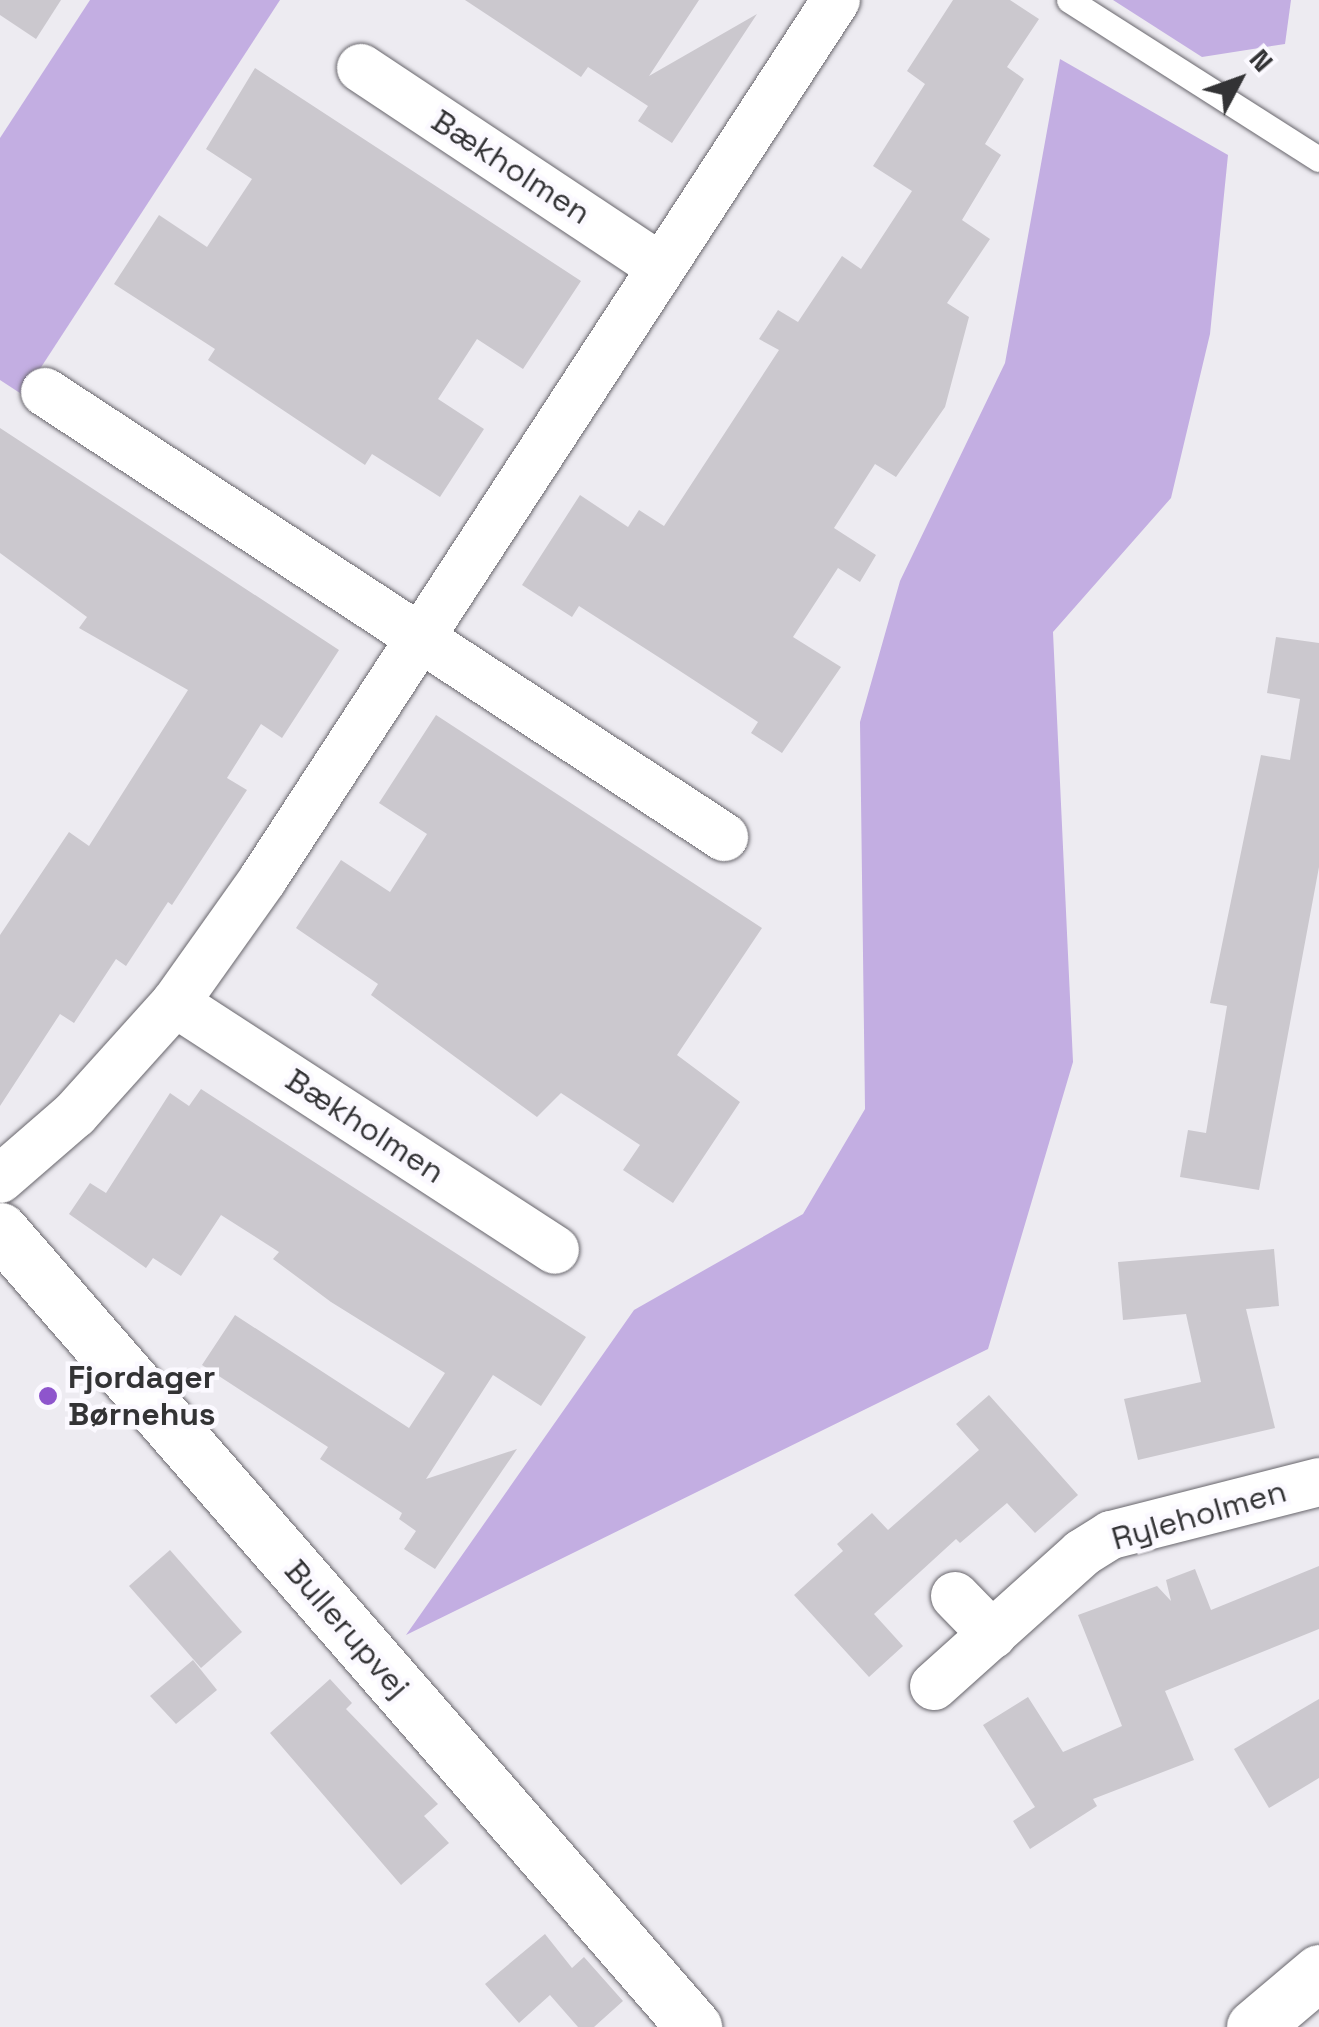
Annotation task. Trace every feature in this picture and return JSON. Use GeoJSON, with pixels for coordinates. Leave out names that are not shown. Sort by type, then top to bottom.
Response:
{"type":"FeatureCollection","features":[{"type":"Feature","properties":{"kind":"street"},"geometry":{"type":"LineString","coordinates":[[0,1179],[75,1114],[175,1003],[420,638],[836,0]]}},
{"type":"Feature","properties":{"kind":"street","name":"Bækholmen"},"geometry":{"type":"LineString","coordinates":[[361,68],[661,267]]}},
{"type":"Feature","properties":{"kind":"street"},"geometry":{"type":"LineString","coordinates":[[44,392],[724,837]]}},
{"type":"Feature","properties":{"kind":"street","name":"Bækholmen"},"geometry":{"type":"LineString","coordinates":[[175,1003],[555,1250]]}},
{"type":"Feature","properties":{"kind":"street","name":"Bullerupvej"},"geometry":{"type":"LineString","coordinates":[[0,1230],[694,2027]]}},
{"type":"Feature","properties":{"kind":"street","name":"Ryleholmen"},"geometry":{"type":"LineString","coordinates":[[934,1686],[1111,1535],[1319,1482]]}},
{"type":"Feature","properties":{"kind":"street"},"geometry":{"type":"LineString","coordinates":[[955,1596],[993,1635]]}},
{"type":"Feature","properties":{"kind":"street"},"geometry":{"type":"LineString","coordinates":[[1254,2027],[1319,1972]]}},
{"type":"Feature","properties":{"kind":"lane"},"geometry":{"type":"LineString","coordinates":[[1069,0],[1319,160]]}},
{"type":"Feature","properties":{"kind":"shaded area"},"geometry":{"type":"Polygon","coordinates":[[[90,0],[280,0],[23,395],[0,380],[0,138],[90,0]]]}},
{"type":"Feature","properties":{"kind":"shaded area"},"geometry":{"type":"Polygon","coordinates":[[[1113,0],[1291,0],[1285,44],[1202,57],[1113,0]]]}},
{"type":"Feature","properties":{"kind":"shaded area"},"geometry":{"type":"Polygon","coordinates":[[[1060,59],[1228,155],[1210,334],[1171,498],[1053,632],[1073,1062],[988,1349],[406,1635],[634,1310],[803,1214],[865,1109],[860,722],[900,581],[1005,363],[1060,59]]]}},
{"type":"Feature","properties":{"kind":"building"},"geometry":{"type":"Polygon","coordinates":[[[0,0],[61,0],[36,39],[0,15],[0,0]]]}},
{"type":"Feature","properties":{"kind":"building"},"geometry":{"type":"Polygon","coordinates":[[[465,0],[699,0],[649,76],[757,14],[672,143],[638,121],[648,106],[588,67],[581,77],[465,0]]]}},
{"type":"Feature","properties":{"kind":"building"},"geometry":{"type":"Polygon","coordinates":[[[953,0],[1010,0],[1039,19],[1007,67],[1024,79],[985,144],[1001,155],[962,220],[990,239],[947,303],[969,317],[945,407],[896,477],[875,464],[834,528],[876,555],[860,582],[838,568],[793,637],[841,667],[782,753],[751,733],[758,722],[660,658],[579,606],[572,617],[522,585],[580,495],[628,527],[639,510],[664,526],[779,350],[759,339],[778,310],[798,322],[842,256],[861,269],[912,191],[873,166],[925,84],[907,71],[953,0]]]}},
{"type":"Feature","properties":{"kind":"building"},"geometry":{"type":"Polygon","coordinates":[[[255,68],[581,281],[523,369],[477,339],[438,399],[484,429],[440,497],[372,454],[365,465],[208,360],[215,349],[114,284],[159,215],[207,247],[252,179],[206,149],[255,68]]]}},
{"type":"Feature","properties":{"kind":"building"},"geometry":{"type":"Polygon","coordinates":[[[0,428],[339,650],[282,738],[261,724],[227,778],[247,790],[172,905],[168,902],[126,966],[116,959],[74,1023],[60,1014],[0,1106],[0,935],[69,832],[89,846],[188,690],[79,628],[87,617],[0,553],[0,428]]]}},
{"type":"Feature","properties":{"kind":"building"},"geometry":{"type":"Polygon","coordinates":[[[1276,637],[1319,643],[1319,867],[1259,1190],[1180,1177],[1188,1130],[1206,1133],[1227,1006],[1210,1003],[1261,755],[1290,760],[1300,699],[1267,693],[1276,637]]]}},
{"type":"Feature","properties":{"kind":"building"},"geometry":{"type":"Polygon","coordinates":[[[436,715],[762,928],[677,1055],[740,1102],[673,1203],[623,1170],[640,1145],[561,1093],[537,1117],[371,995],[378,984],[296,928],[341,860],[390,892],[427,834],[379,803],[436,715]]]}},
{"type":"Feature","properties":{"kind":"building"},"geometry":{"type":"Polygon","coordinates":[[[201,1089],[586,1337],[541,1406],[493,1375],[426,1479],[517,1449],[435,1569],[404,1549],[416,1531],[399,1519],[402,1513],[320,1459],[328,1447],[202,1365],[235,1315],[409,1428],[445,1373],[331,1302],[273,1259],[279,1252],[221,1215],[181,1276],[153,1258],[146,1268],[69,1214],[90,1183],[106,1193],[170,1093],[189,1106],[201,1089]]]}},
{"type":"Feature","properties":{"kind":"building"},"geometry":{"type":"Polygon","coordinates":[[[1274,1249],[1279,1306],[1246,1309],[1275,1428],[1138,1460],[1124,1399],[1201,1382],[1186,1314],[1123,1320],[1118,1262],[1274,1249]]]}},
{"type":"Feature","properties":{"kind":"building"},"geometry":{"type":"Polygon","coordinates":[[[989,1395],[1078,1495],[1035,1533],[1007,1503],[960,1543],[956,1539],[874,1614],[903,1646],[869,1677],[794,1595],[843,1551],[837,1544],[872,1513],[888,1530],[979,1450],[956,1424],[989,1395]]]}},
{"type":"Feature","properties":{"kind":"building"},"geometry":{"type":"Polygon","coordinates":[[[170,1550],[242,1632],[201,1668],[129,1586],[170,1550]]]}},
{"type":"Feature","properties":{"kind":"building"},"geometry":{"type":"Polygon","coordinates":[[[1319,1566],[1319,1629],[1165,1691],[1194,1760],[1093,1799],[1097,1806],[1030,1849],[1013,1821],[1035,1807],[983,1725],[1028,1697],[1063,1752],[1122,1726],[1078,1615],[1157,1586],[1171,1601],[1166,1580],[1195,1569],[1211,1610],[1319,1566]]]}},
{"type":"Feature","properties":{"kind":"building"},"geometry":{"type":"Polygon","coordinates":[[[193,1660],[217,1690],[176,1724],[150,1696],[193,1660]]]}},
{"type":"Feature","properties":{"kind":"building"},"geometry":{"type":"Polygon","coordinates":[[[330,1679],[352,1703],[346,1709],[438,1804],[424,1816],[449,1843],[401,1885],[270,1733],[330,1679]]]}},
{"type":"Feature","properties":{"kind":"building"},"geometry":{"type":"Polygon","coordinates":[[[1319,1699],[1319,1778],[1269,1808],[1234,1749],[1319,1699]]]}},
{"type":"Feature","properties":{"kind":"building"},"geometry":{"type":"Polygon","coordinates":[[[545,1934],[572,1968],[584,1957],[623,2001],[594,2027],[578,2027],[550,1995],[519,2023],[485,1984],[545,1934]]]}},
{"type":"Feature","properties":{"kind":"place","name":"Fjordager Børnehus"},"geometry":{"type":"Point","coordinates":[48,1396]}}]}
